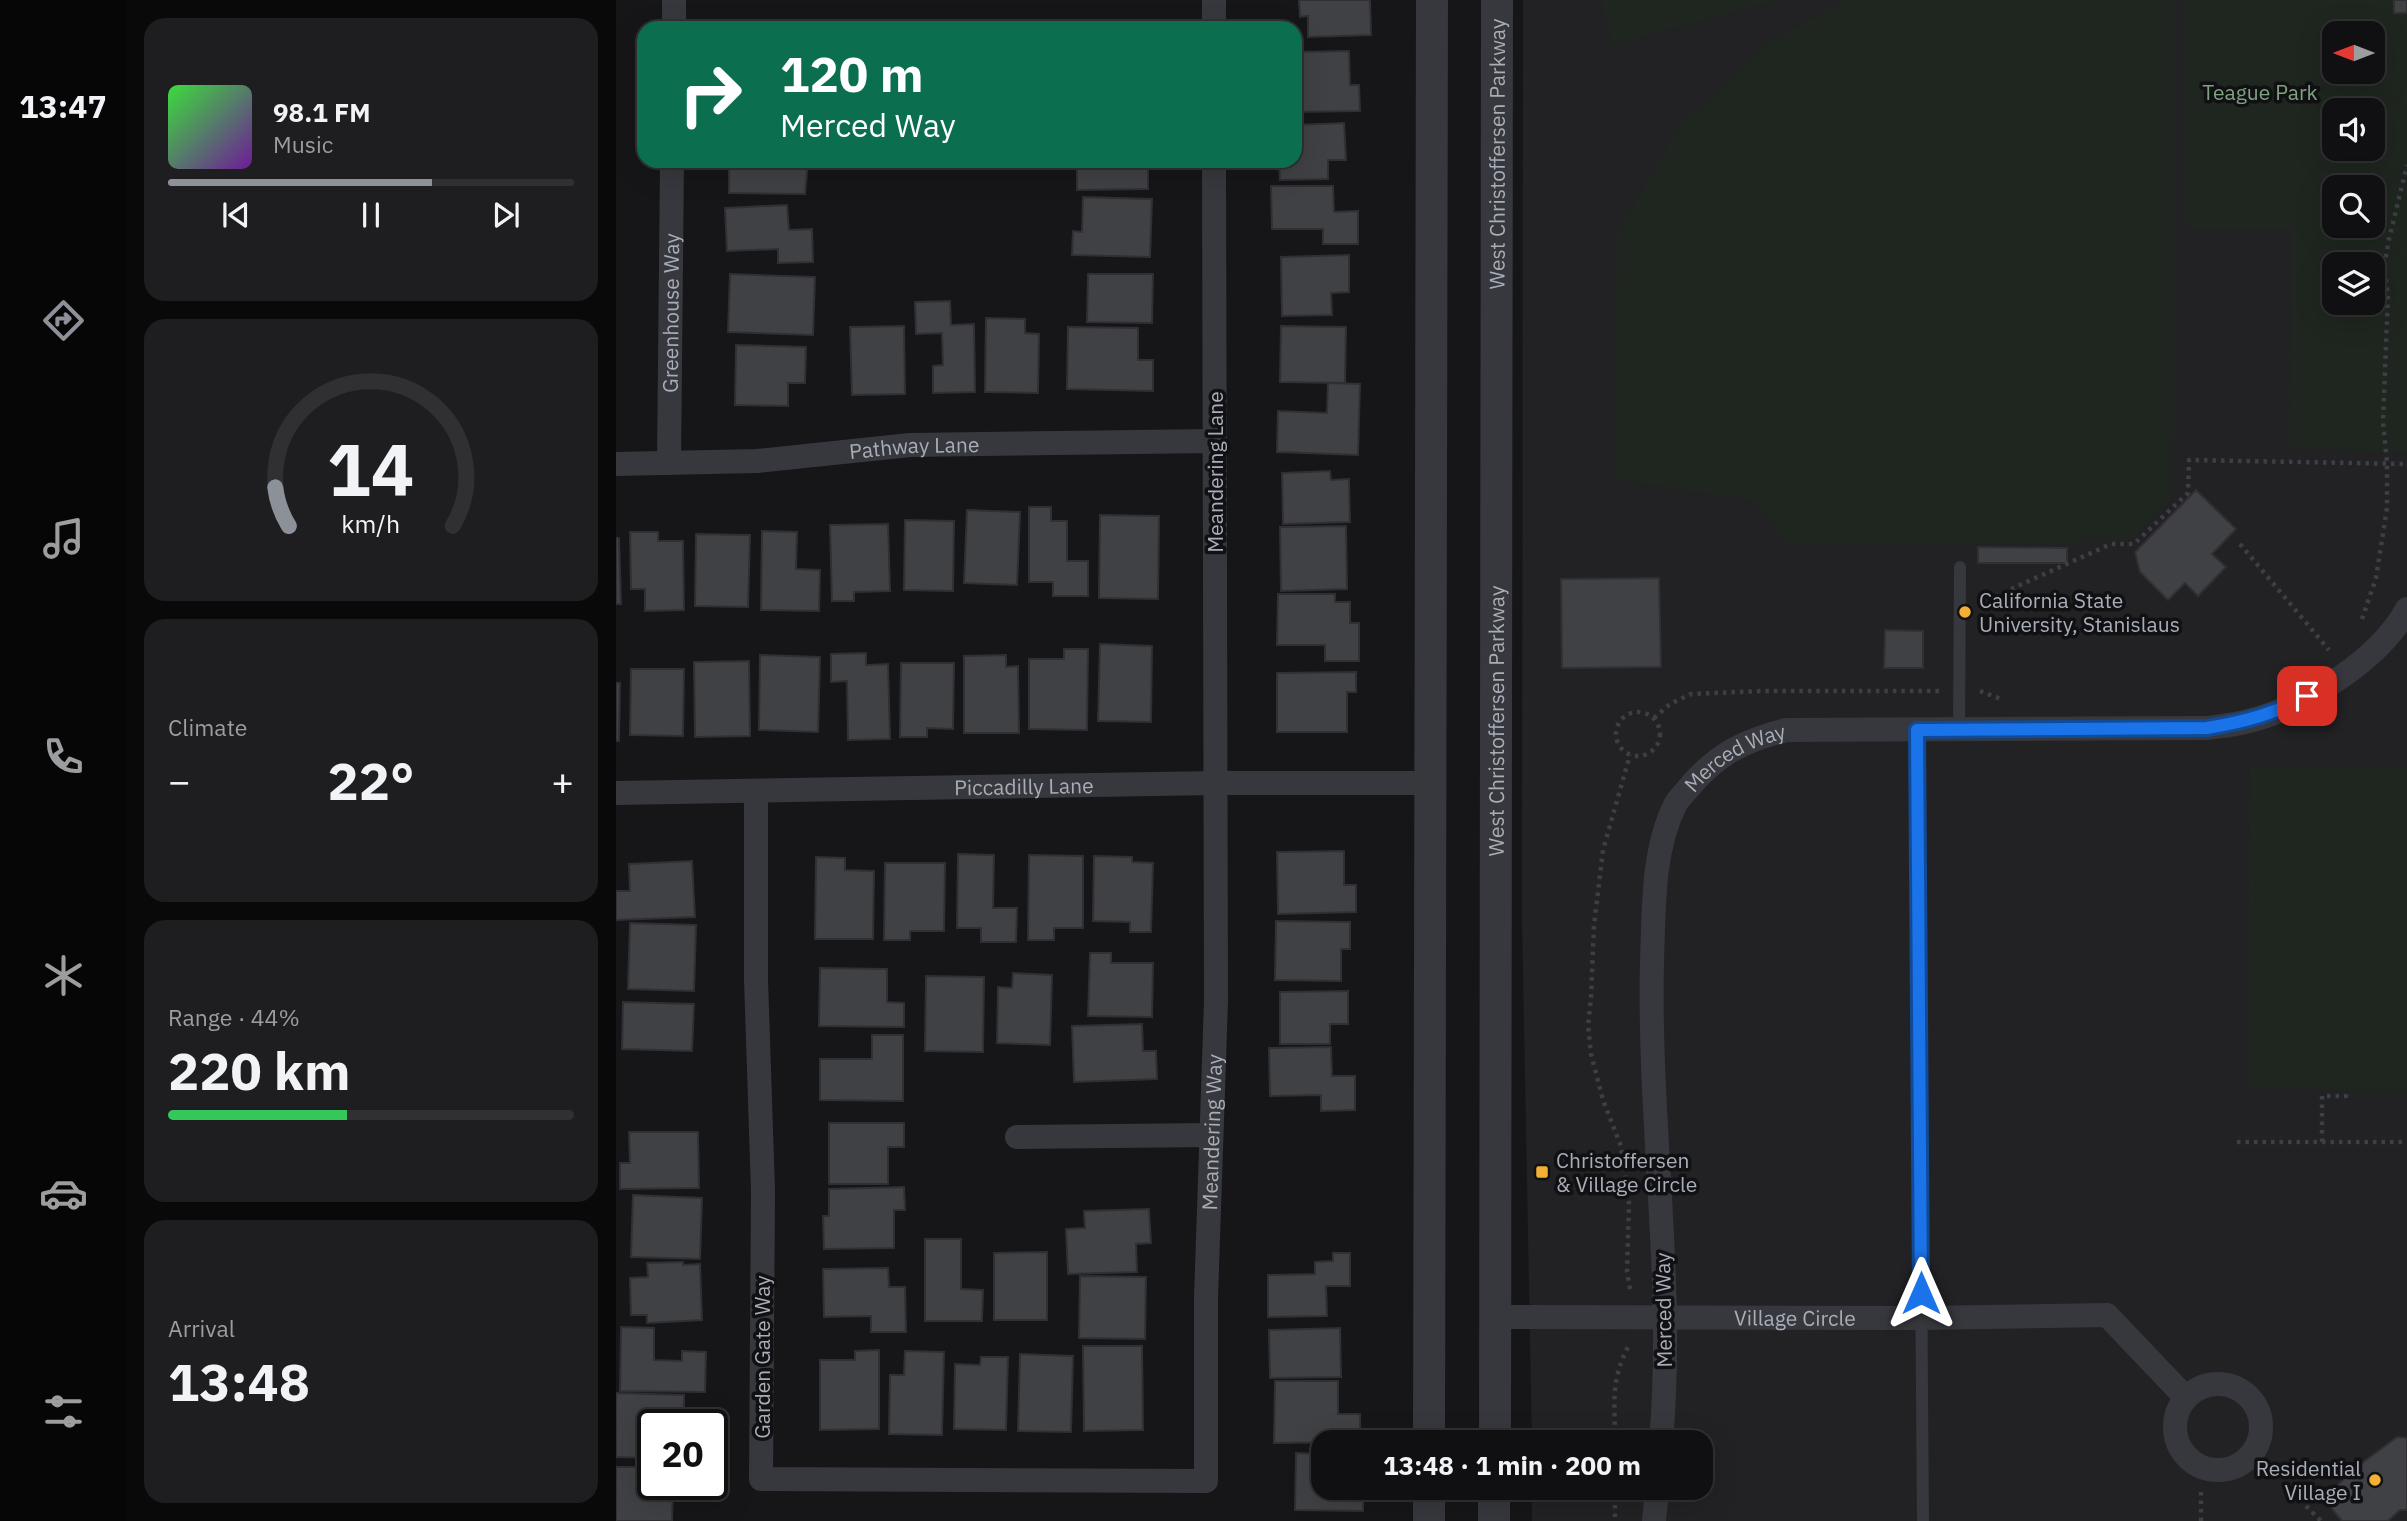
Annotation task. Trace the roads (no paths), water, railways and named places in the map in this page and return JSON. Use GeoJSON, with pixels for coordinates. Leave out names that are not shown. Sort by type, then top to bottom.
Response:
{"type":"FeatureCollection","features":[{"type":"Feature","properties":{"kind":"street"},"geometry":{"type":"LineString","coordinates":[[674,0],[674,21]]}},
{"type":"Feature","properties":{"kind":"street"},"geometry":{"type":"LineString","coordinates":[[1214,0],[1214,21]]}},
{"type":"Feature","properties":{"kind":"street"},"geometry":{"type":"LineString","coordinates":[[1429,1430],[1432,0]]}},
{"type":"Feature","properties":{"kind":"street","name":"West Christoffersen Parkway"},"geometry":{"type":"LineString","coordinates":[[1495,1430],[1497,0]]}},
{"type":"Feature","properties":{"kind":"street","name":"Greenhouse Way"},"geometry":{"type":"LineString","coordinates":[[669,463],[672,168]]}},
{"type":"Feature","properties":{"kind":"street","name":"Meandering Lane"},"geometry":{"type":"LineString","coordinates":[[1214,168],[1216,783]]}},
{"type":"Feature","properties":{"kind":"street","name":"Pathway Lane"},"geometry":{"type":"LineString","coordinates":[[616,464],[757,461],[910,445],[1215,441]]}},
{"type":"Feature","properties":{"kind":"street","name":"Merced Way"},"geometry":{"type":"LineString","coordinates":[[1661,1430],[1666,1319],[1650,1026],[1654,897],[1661,846],[1676,803],[1704,770],[1738,745],[1786,730],[2207,728],[2246,722],[2283,709],[2331,683],[2371,653],[2401,620],[2407,609]]}},
{"type":"Feature","properties":{"kind":"street","name":"Piccadilly Lane"},"geometry":{"type":"LineString","coordinates":[[616,793],[1216,783],[1430,783]]}},
{"type":"Feature","properties":{"kind":"street","name":"Meandering Way"},"geometry":{"type":"LineString","coordinates":[[1206,1481],[1206,1298],[1216,1001],[1216,783]]}},
{"type":"Feature","properties":{"kind":"street","name":"Garden Gate Way"},"geometry":{"type":"LineString","coordinates":[[756,791],[757,990],[763,1191],[761,1479],[1206,1481]]}},
{"type":"Feature","properties":{"kind":"street"},"geometry":{"type":"LineString","coordinates":[[1017,1136],[1211,1135]]}},
{"type":"Feature","properties":{"kind":"street","name":"Village Circle"},"geometry":{"type":"LineString","coordinates":[[1496,1317],[1666,1319],[2107,1315],[2186,1398]]}},
{"type":"Feature","properties":{"kind":"street"},"geometry":{"type":"LineString","coordinates":[[1429,1500],[1429,1521]]}},
{"type":"Feature","properties":{"kind":"street"},"geometry":{"type":"LineString","coordinates":[[1494,1500],[1494,1521]]}},
{"type":"Feature","properties":{"kind":"street"},"geometry":{"type":"LineString","coordinates":[[1654,1521],[1656,1500]]}},
{"type":"Feature","properties":{"kind":"lane"},"geometry":{"type":"LineString","coordinates":[[1959,730],[1960,567]]}},
{"type":"Feature","properties":{"kind":"lane"},"geometry":{"type":"LineString","coordinates":[[1917,730],[1923,1521]]}},
{"type":"Feature","properties":{"kind":"place","name":"California State University, Stanislaus"},"geometry":{"type":"Point","coordinates":[1965,612]}},
{"type":"Feature","properties":{"kind":"place","name":"Christoffersen & Village Circle"},"geometry":{"type":"Point","coordinates":[1542,1172]}},
{"type":"Feature","properties":{"kind":"place","name":"Residential Village I"},"geometry":{"type":"Point","coordinates":[2375,1480]}},
{"type":"Feature","properties":{"kind":"park label","name":"Teague Park"},"geometry":{"type":"Point","coordinates":[2260,92]}}]}
